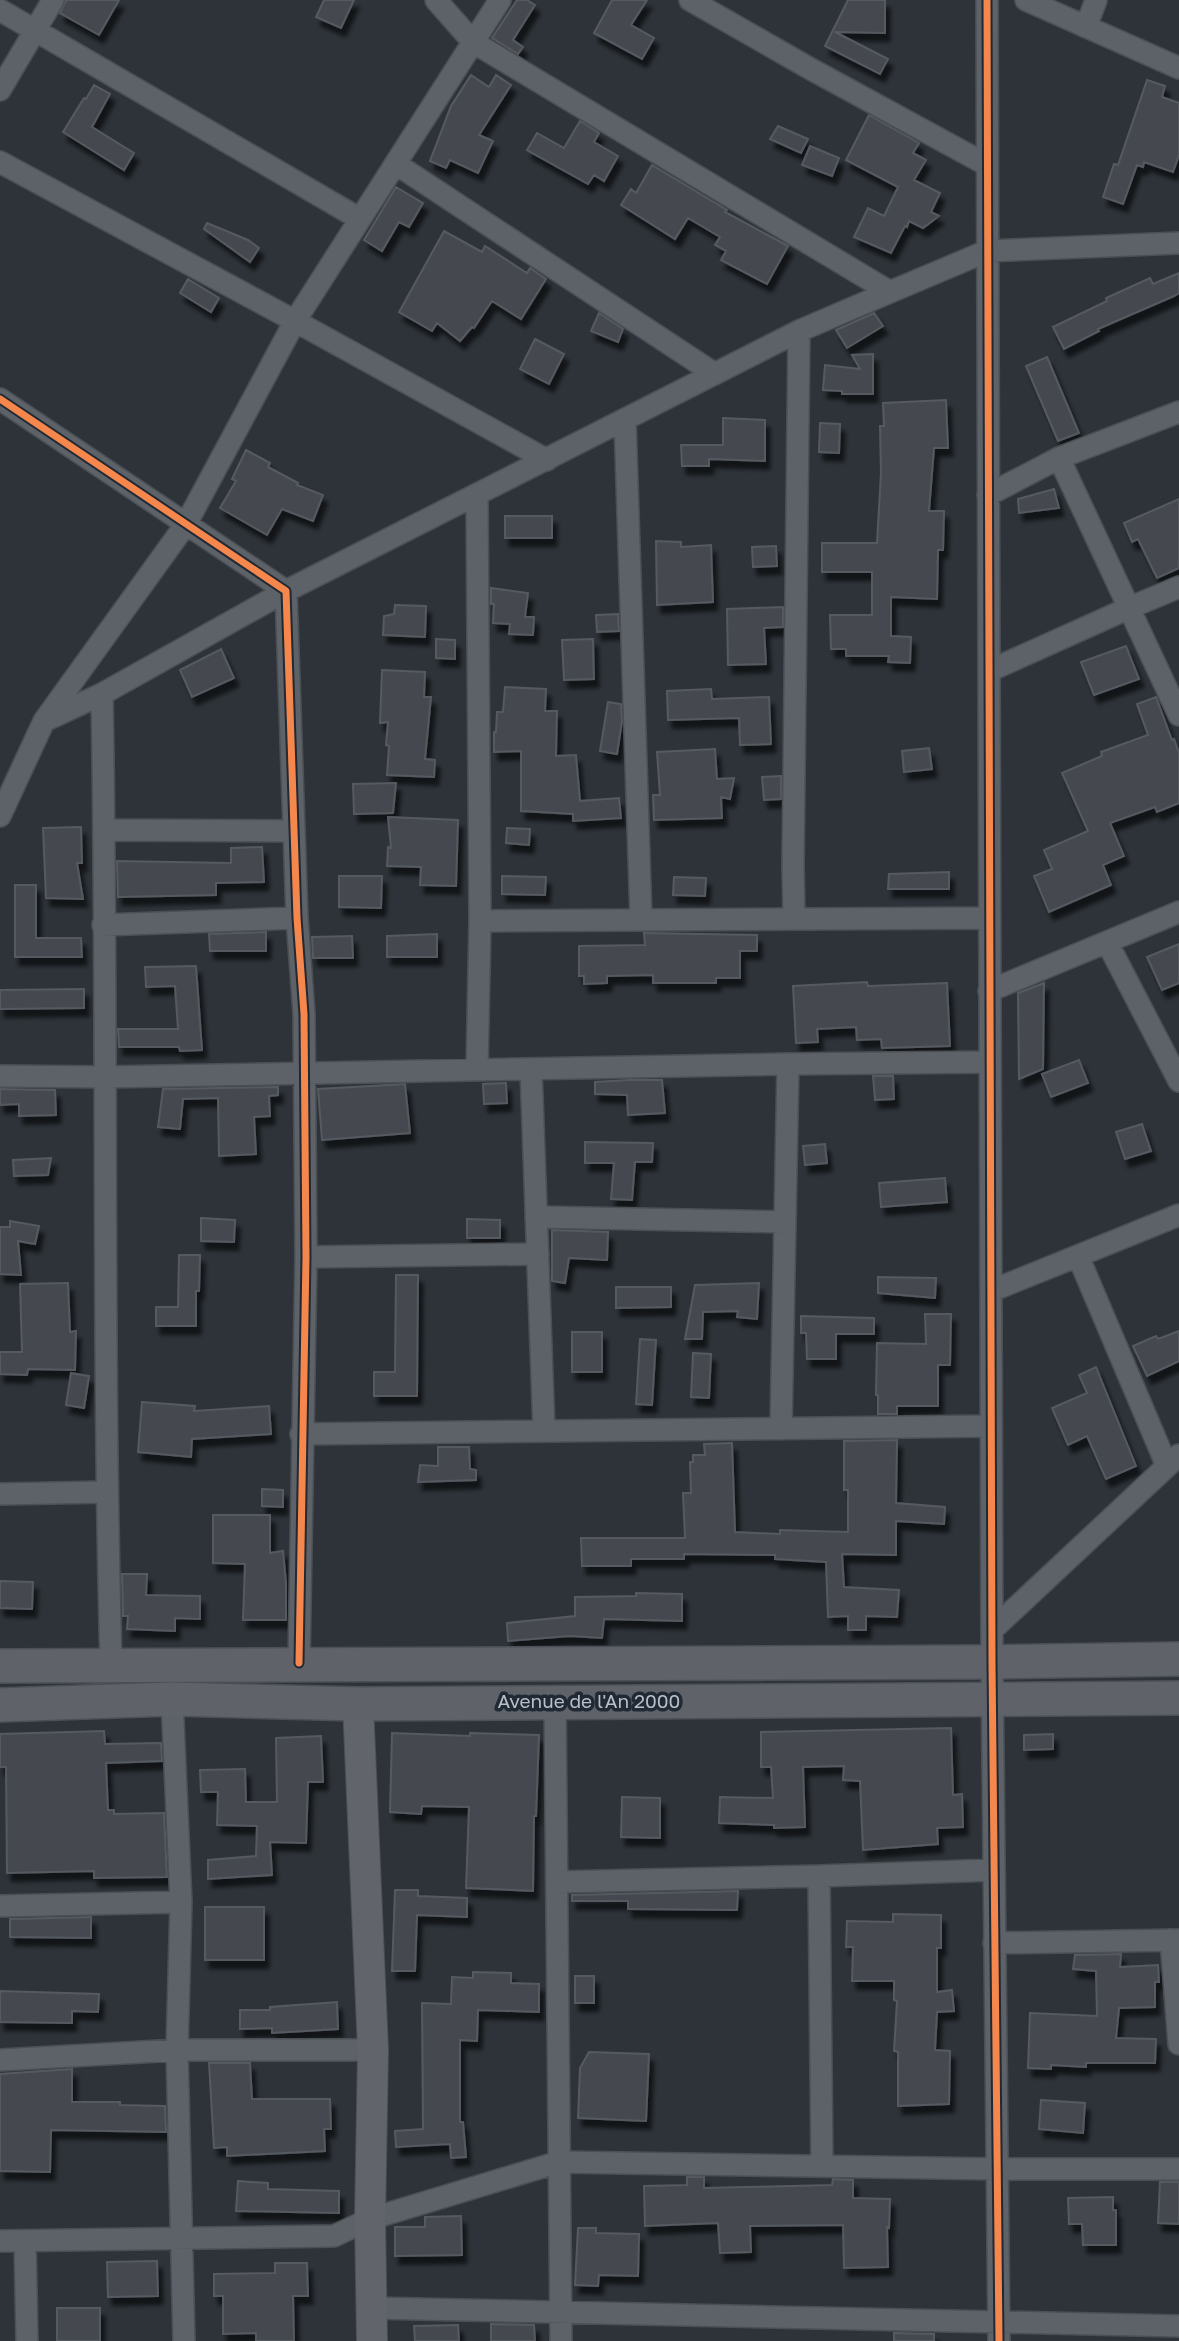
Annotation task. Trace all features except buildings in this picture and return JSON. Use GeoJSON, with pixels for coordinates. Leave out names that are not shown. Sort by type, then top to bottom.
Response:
{"type":"FeatureCollection","features":[{"type":"Feature","properties":{"kind":"main road","name":"Avenue de l'An 2000"},"geometry":{"type":"LineString","coordinates":[[0,1665],[299,1663],[992,1646],[1179,1660]]}},
{"type":"Feature","properties":{"kind":"main road","name":"Avenue de l'An 2000"},"geometry":{"type":"LineString","coordinates":[[0,1705],[172,1699],[358,1704],[1179,1698]]}},
{"type":"Feature","properties":{"kind":"street"},"geometry":{"type":"LineString","coordinates":[[0,90],[53,0]]}},
{"type":"Feature","properties":{"kind":"street"},"geometry":{"type":"LineString","coordinates":[[436,0],[473,42],[890,292]]}},
{"type":"Feature","properties":{"kind":"street"},"geometry":{"type":"LineString","coordinates":[[0,816],[44,721],[186,524],[295,321],[500,0]]}},
{"type":"Feature","properties":{"kind":"street"},"geometry":{"type":"LineString","coordinates":[[690,0],[808,68],[987,165]]}},
{"type":"Feature","properties":{"kind":"street"},"geometry":{"type":"LineString","coordinates":[[987,0],[992,1698],[999,2332]]}},
{"type":"Feature","properties":{"kind":"street"},"geometry":{"type":"LineString","coordinates":[[1026,0],[1179,68]]}},
{"type":"Feature","properties":{"kind":"street"},"geometry":{"type":"LineString","coordinates":[[1086,27],[1097,0]]}},
{"type":"Feature","properties":{"kind":"street"},"geometry":{"type":"LineString","coordinates":[[0,10],[360,219]]}},
{"type":"Feature","properties":{"kind":"street"},"geometry":{"type":"LineString","coordinates":[[0,162],[547,460]]}},
{"type":"Feature","properties":{"kind":"street"},"geometry":{"type":"LineString","coordinates":[[396,164],[715,374]]}},
{"type":"Feature","properties":{"kind":"street"},"geometry":{"type":"LineString","coordinates":[[44,721],[102,694],[286,591],[799,331],[987,251],[1179,243]]}},
{"type":"Feature","properties":{"kind":"street"},"geometry":{"type":"LineString","coordinates":[[794,918],[799,331]]}},
{"type":"Feature","properties":{"kind":"street"},"geometry":{"type":"LineString","coordinates":[[0,399],[286,591]]}},
{"type":"Feature","properties":{"kind":"street"},"geometry":{"type":"LineString","coordinates":[[988,495],[1059,458],[1179,412]]}},
{"type":"Feature","properties":{"kind":"street"},"geometry":{"type":"LineString","coordinates":[[625,421],[642,919]]}},
{"type":"Feature","properties":{"kind":"street"},"geometry":{"type":"LineString","coordinates":[[1059,458],[1179,715]]}},
{"type":"Feature","properties":{"kind":"street"},"geometry":{"type":"LineString","coordinates":[[477,495],[481,921],[477,1070]]}},
{"type":"Feature","properties":{"kind":"street"},"geometry":{"type":"LineString","coordinates":[[989,671],[1179,587]]}},
{"type":"Feature","properties":{"kind":"street"},"geometry":{"type":"LineString","coordinates":[[286,591],[297,918],[304,1014],[306,1257],[299,1663]]}},
{"type":"Feature","properties":{"kind":"street"},"geometry":{"type":"LineString","coordinates":[[102,694],[107,1077],[106,1492],[111,1664]]}},
{"type":"Feature","properties":{"kind":"street"},"geometry":{"type":"LineString","coordinates":[[104,830],[294,831]]}},
{"type":"Feature","properties":{"kind":"street"},"geometry":{"type":"LineString","coordinates":[[989,991],[1179,912]]}},
{"type":"Feature","properties":{"kind":"street"},"geometry":{"type":"LineString","coordinates":[[103,925],[297,918]]}},
{"type":"Feature","properties":{"kind":"street"},"geometry":{"type":"LineString","coordinates":[[481,921],[989,918]]}},
{"type":"Feature","properties":{"kind":"street"},"geometry":{"type":"LineString","coordinates":[[1107,942],[1179,1081]]}},
{"type":"Feature","properties":{"kind":"street"},"geometry":{"type":"LineString","coordinates":[[0,1076],[107,1077],[990,1062]]}},
{"type":"Feature","properties":{"kind":"street"},"geometry":{"type":"LineString","coordinates":[[781,1429],[788,1064]]}},
{"type":"Feature","properties":{"kind":"street"},"geometry":{"type":"LineString","coordinates":[[531,1069],[544,1431]]}},
{"type":"Feature","properties":{"kind":"street"},"geometry":{"type":"LineString","coordinates":[[991,1291],[1179,1215]]}},
{"type":"Feature","properties":{"kind":"street"},"geometry":{"type":"LineString","coordinates":[[536,1217],[785,1222]]}},
{"type":"Feature","properties":{"kind":"street"},"geometry":{"type":"LineString","coordinates":[[306,1257],[538,1254]]}},
{"type":"Feature","properties":{"kind":"street"},"geometry":{"type":"LineString","coordinates":[[992,1646],[1173,1461],[1078,1256]]}},
{"type":"Feature","properties":{"kind":"street"},"geometry":{"type":"LineString","coordinates":[[301,1434],[991,1426]]}},
{"type":"Feature","properties":{"kind":"street"},"geometry":{"type":"LineString","coordinates":[[0,1494],[106,1492]]}},
{"type":"Feature","properties":{"kind":"street"},"geometry":{"type":"LineString","coordinates":[[172,1699],[181,1902],[177,2050],[184,2341]]}},
{"type":"Feature","properties":{"kind":"street"},"geometry":{"type":"LineString","coordinates":[[555,1701],[561,2341]]}},
{"type":"Feature","properties":{"kind":"street"},"geometry":{"type":"LineString","coordinates":[[358,1704],[373,2050],[370,2218],[372,2341]]}},
{"type":"Feature","properties":{"kind":"street"},"geometry":{"type":"LineString","coordinates":[[557,1882],[994,1870]]}},
{"type":"Feature","properties":{"kind":"street"},"geometry":{"type":"LineString","coordinates":[[819,1876],[822,2166]]}},
{"type":"Feature","properties":{"kind":"street"},"geometry":{"type":"LineString","coordinates":[[0,1906],[181,1902]]}},
{"type":"Feature","properties":{"kind":"street"},"geometry":{"type":"LineString","coordinates":[[995,1943],[1175,1940],[1179,2044]]}},
{"type":"Feature","properties":{"kind":"street"},"geometry":{"type":"LineString","coordinates":[[0,2060],[177,2050],[373,2050]]}},
{"type":"Feature","properties":{"kind":"street"},"geometry":{"type":"LineString","coordinates":[[0,2241],[334,2236],[370,2218],[559,2162],[1179,2169]]}},
{"type":"Feature","properties":{"kind":"street"},"geometry":{"type":"LineString","coordinates":[[25,2241],[27,2341]]}},
{"type":"Feature","properties":{"kind":"street"},"geometry":{"type":"LineString","coordinates":[[372,2308],[560,2312],[999,2332],[1179,2326]]}},
{"type":"Feature","properties":{"kind":"cycle path"},"geometry":{"type":"LineString","coordinates":[[987,0],[992,1662],[999,2341]]}},
{"type":"Feature","properties":{"kind":"cycle path"},"geometry":{"type":"LineString","coordinates":[[0,399],[286,591],[297,918],[304,1014],[306,1257],[299,1663]]}}]}
